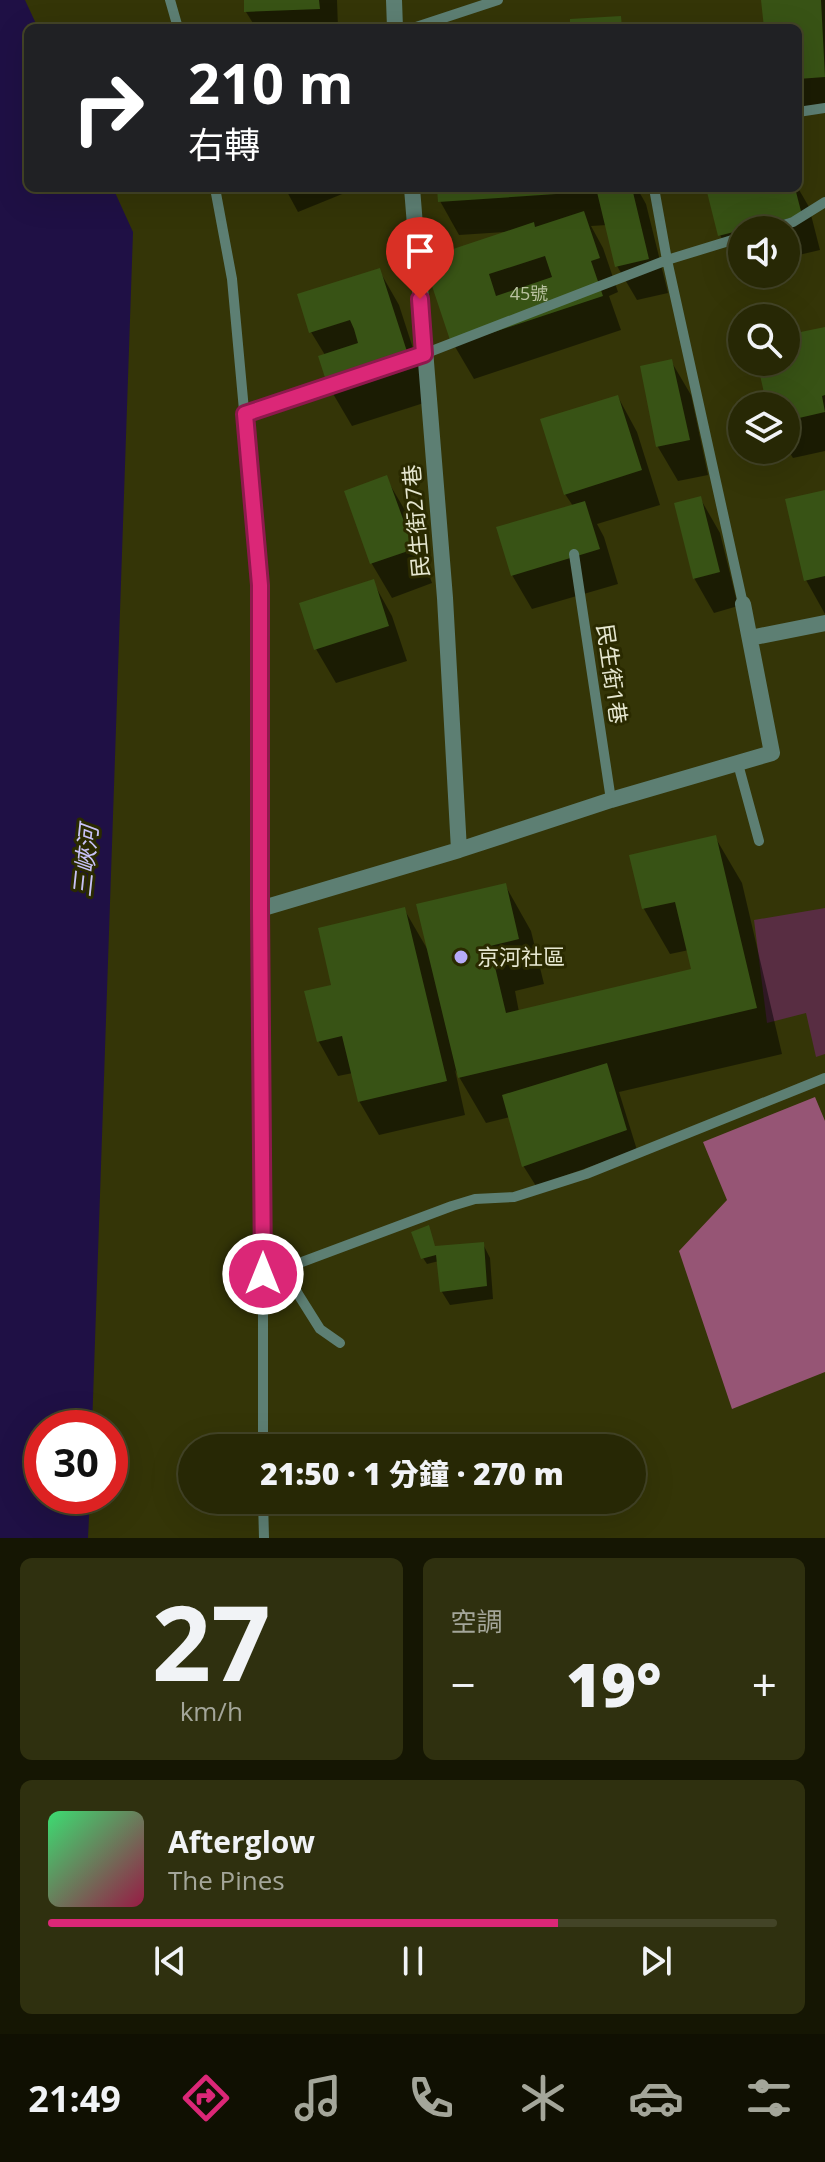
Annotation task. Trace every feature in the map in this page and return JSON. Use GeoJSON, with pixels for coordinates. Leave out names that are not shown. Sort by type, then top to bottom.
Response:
{"type":"FeatureCollection","features":[{"type":"Feature","properties":{"kind":"street"},"geometry":{"type":"LineString","coordinates":[[394,0],[395,24]]}},
{"type":"Feature","properties":{"kind":"street","name":"民生街27巷"},"geometry":{"type":"LineString","coordinates":[[412,192],[445,598],[459,850]]}},
{"type":"Feature","properties":{"kind":"street"},"geometry":{"type":"LineString","coordinates":[[263,1274],[260,909],[772,753],[743,604]]}},
{"type":"Feature","properties":{"kind":"street"},"geometry":{"type":"LineString","coordinates":[[750,638],[825,623]]}},
{"type":"Feature","properties":{"kind":"lane"},"geometry":{"type":"LineString","coordinates":[[170,0],[177,24]]}},
{"type":"Feature","properties":{"kind":"lane"},"geometry":{"type":"LineString","coordinates":[[425,24],[498,0]]}},
{"type":"Feature","properties":{"kind":"lane"},"geometry":{"type":"LineString","coordinates":[[802,111],[825,108]]}},
{"type":"Feature","properties":{"kind":"lane"},"geometry":{"type":"LineString","coordinates":[[216,192],[232,279],[260,585],[260,909]]}},
{"type":"Feature","properties":{"kind":"lane"},"geometry":{"type":"LineString","coordinates":[[655,192],[743,604]]}},
{"type":"Feature","properties":{"kind":"lane"},"geometry":{"type":"LineString","coordinates":[[800,218],[825,202]]}},
{"type":"Feature","properties":{"kind":"lane"},"geometry":{"type":"LineString","coordinates":[[245,414],[424,354],[667,260],[728,241]]}},
{"type":"Feature","properties":{"kind":"lane","name":"民生街1巷"},"geometry":{"type":"LineString","coordinates":[[574,554],[611,800]]}},
{"type":"Feature","properties":{"kind":"lane"},"geometry":{"type":"LineString","coordinates":[[738,764],[759,841]]}},
{"type":"Feature","properties":{"kind":"lane"},"geometry":{"type":"LineString","coordinates":[[263,1434],[263,1274],[452,1206],[475,1199],[514,1197],[586,1174],[825,1078]]}},
{"type":"Feature","properties":{"kind":"lane"},"geometry":{"type":"LineString","coordinates":[[286,1268],[320,1329],[340,1343]]}},
{"type":"Feature","properties":{"kind":"lane"},"geometry":{"type":"LineString","coordinates":[[263,1514],[264,1538]]}},
{"type":"Feature","properties":{"kind":"shaded area"},"geometry":{"type":"Polygon","coordinates":[[[825,908],[825,1054],[816,1057],[806,1013],[767,1023],[754,920],[825,908]]]}},
{"type":"Feature","properties":{"kind":"shaded area"},"geometry":{"type":"Polygon","coordinates":[[[815,1097],[825,1121],[825,1372],[732,1409],[679,1251],[727,1200],[703,1142],[815,1097]]]}},
{"type":"Feature","properties":{"kind":"water","name":"三峽河"},"geometry":{"type":"Polygon","coordinates":[[[0,0],[25,0],[36,24],[24,24],[24,192],[115,192],[133,232],[93,1410],[24,1410],[24,1514],[89,1514],[88,1538],[0,1538],[0,0]]]}},
{"type":"Feature","properties":{"kind":"building"},"geometry":{"type":"Polygon","coordinates":[[[244,0],[319,0],[320,9],[244,12],[244,0]]]}},
{"type":"Feature","properties":{"kind":"building"},"geometry":{"type":"Polygon","coordinates":[[[761,0],[821,0],[825,77],[802,79],[802,24],[764,24],[761,0]]]}},
{"type":"Feature","properties":{"kind":"building"},"geometry":{"type":"Polygon","coordinates":[[[621,16],[622,24],[570,24],[570,19],[621,16]]]}},
{"type":"Feature","properties":{"kind":"building"},"geometry":{"type":"Polygon","coordinates":[[[437,192],[586,192],[438,202],[437,192]]]}},
{"type":"Feature","properties":{"kind":"building"},"geometry":{"type":"Polygon","coordinates":[[[597,192],[633,192],[649,259],[615,267],[597,192]]]}},
{"type":"Feature","properties":{"kind":"building"},"geometry":{"type":"Polygon","coordinates":[[[707,192],[796,192],[802,215],[728,216],[728,234],[718,236],[707,192]]]}},
{"type":"Feature","properties":{"kind":"building"},"geometry":{"type":"Polygon","coordinates":[[[584,211],[600,258],[591,261],[603,296],[452,346],[423,259],[534,222],[535,227],[584,211]],[[545,256],[489,274],[496,296],[552,277],[545,256]]]}},
{"type":"Feature","properties":{"kind":"building"},"geometry":{"type":"Polygon","coordinates":[[[380,268],[412,367],[330,393],[318,356],[358,343],[354,329],[350,320],[309,333],[297,294],[380,268]]]}},
{"type":"Feature","properties":{"kind":"building"},"geometry":{"type":"Polygon","coordinates":[[[825,327],[825,395],[822,396],[825,412],[800,418],[800,392],[764,392],[760,376],[800,376],[800,332],[825,327]]]}},
{"type":"Feature","properties":{"kind":"building"},"geometry":{"type":"Polygon","coordinates":[[[672,359],[690,440],[656,447],[640,366],[672,359]]]}},
{"type":"Feature","properties":{"kind":"building"},"geometry":{"type":"Polygon","coordinates":[[[618,395],[642,470],[564,495],[540,419],[618,395]]]}},
{"type":"Feature","properties":{"kind":"building"},"geometry":{"type":"Polygon","coordinates":[[[387,475],[414,549],[370,564],[344,491],[387,475]]]}},
{"type":"Feature","properties":{"kind":"building"},"geometry":{"type":"Polygon","coordinates":[[[825,490],[825,576],[804,581],[785,499],[825,490]]]}},
{"type":"Feature","properties":{"kind":"building"},"geometry":{"type":"Polygon","coordinates":[[[701,496],[720,572],[693,579],[674,503],[701,496]]]}},
{"type":"Feature","properties":{"kind":"building"},"geometry":{"type":"Polygon","coordinates":[[[585,501],[600,549],[511,576],[496,527],[585,501]]]}},
{"type":"Feature","properties":{"kind":"building"},"geometry":{"type":"Polygon","coordinates":[[[374,579],[389,626],[314,650],[299,603],[374,579]]]}},
{"type":"Feature","properties":{"kind":"building","name":"京河社區"},"geometry":{"type":"Polygon","coordinates":[[[716,835],[757,1008],[458,1078],[416,904],[506,883],[519,939],[490,946],[506,1013],[691,969],[675,902],[642,909],[629,855],[716,835]]]}},
{"type":"Feature","properties":{"kind":"building"},"geometry":{"type":"Polygon","coordinates":[[[405,907],[447,1081],[358,1102],[342,1036],[317,1042],[304,991],[331,985],[318,928],[405,907]]]}},
{"type":"Feature","properties":{"kind":"building"},"geometry":{"type":"Polygon","coordinates":[[[607,1063],[627,1130],[522,1167],[502,1095],[607,1063]]]}},
{"type":"Feature","properties":{"kind":"building"},"geometry":{"type":"Polygon","coordinates":[[[429,1225],[435,1246],[484,1242],[487,1286],[440,1292],[436,1255],[421,1259],[411,1232],[429,1225]]]}},
{"type":"Feature","properties":{"kind":"place","name":"京河社區"},"geometry":{"type":"Point","coordinates":[461,957]}},
{"type":"Feature","properties":{"kind":"route"},"geometry":{"type":"LineString","coordinates":[[263,1274],[260,585],[245,414],[424,354],[420,299]]}}]}
